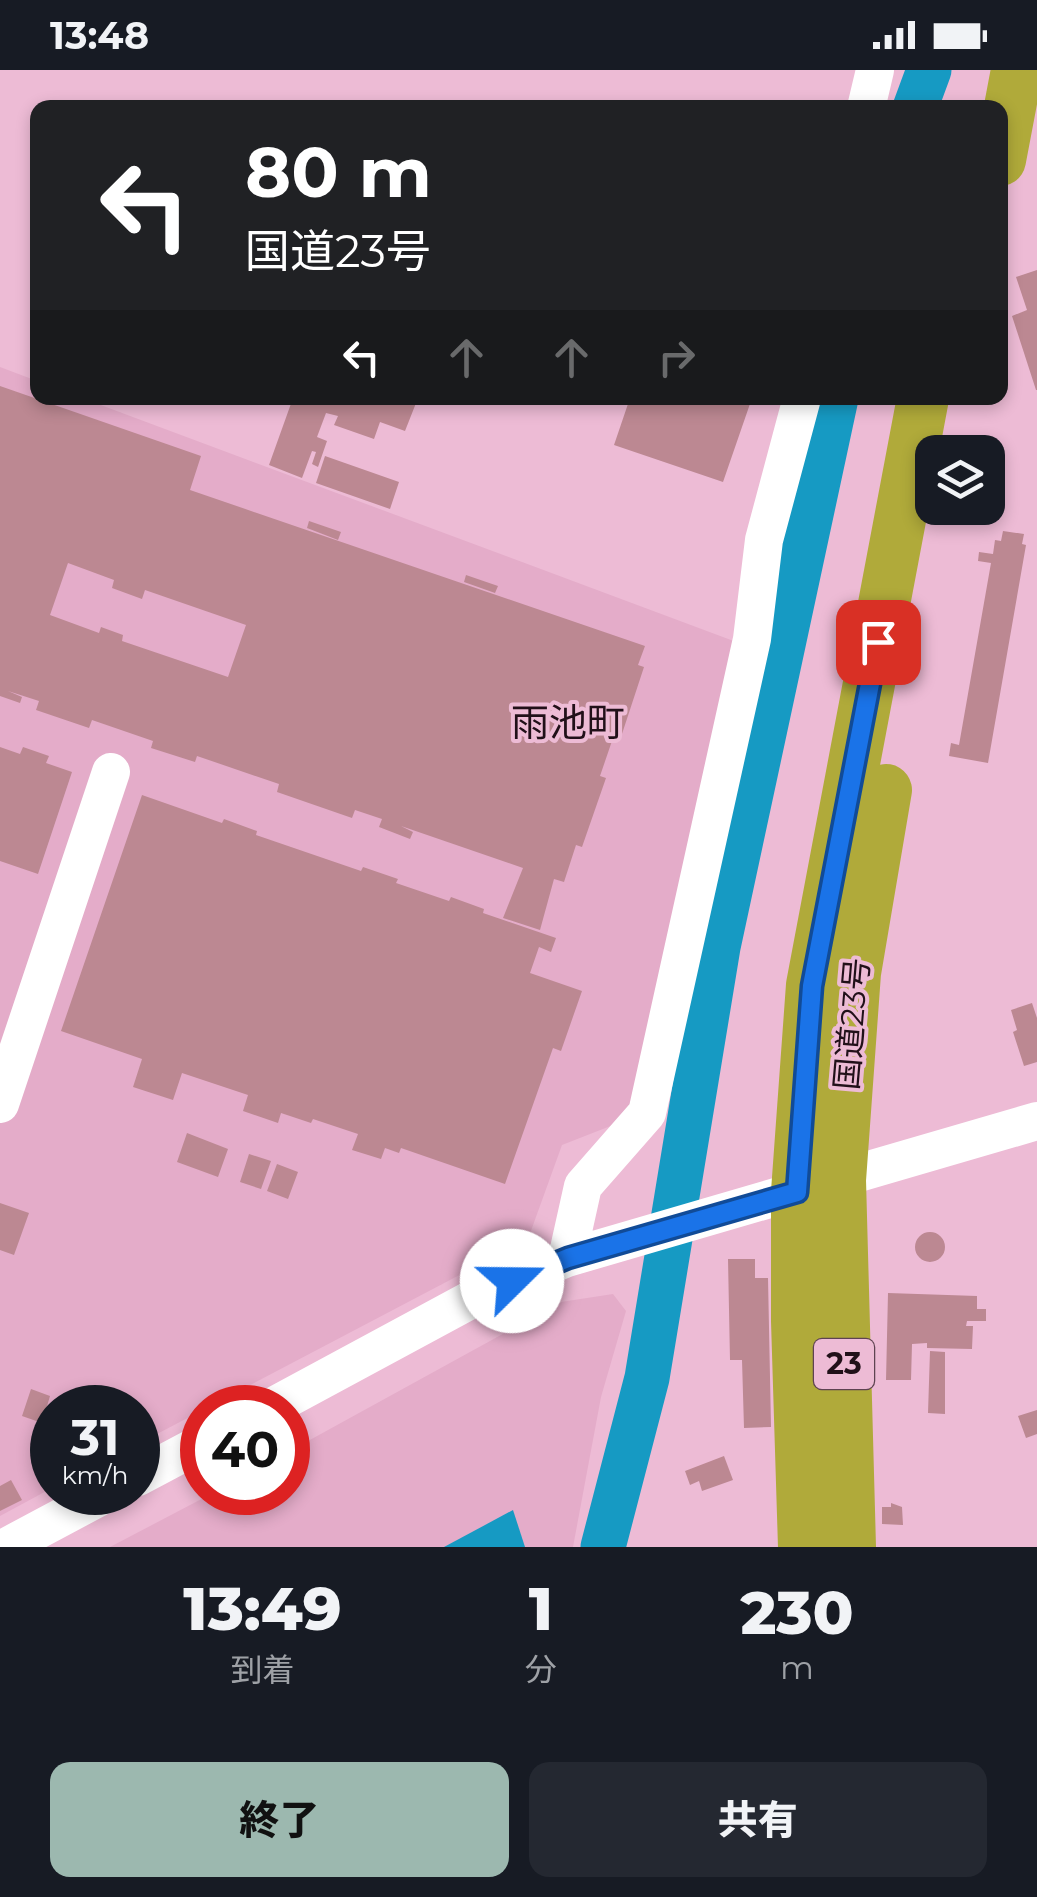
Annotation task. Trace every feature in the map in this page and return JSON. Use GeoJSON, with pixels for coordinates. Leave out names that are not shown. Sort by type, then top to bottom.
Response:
{"type":"FeatureCollection","features":[{"type":"Feature","properties":{"kind":"highway"},"geometry":{"type":"LineString","coordinates":[[978,100],[984,70]]}},
{"type":"Feature","properties":{"kind":"highway"},"geometry":{"type":"LineString","coordinates":[[1008,118],[1017,70]]}},
{"type":"Feature","properties":{"kind":"highway","name":"国道23号"},"geometry":{"type":"LineString","coordinates":[[888,680],[922,405]]}},
{"type":"Feature","properties":{"kind":"highway"},"geometry":{"type":"LineString","coordinates":[[949,435],[955,405]]}},
{"type":"Feature","properties":{"kind":"highway","name":"国道23号"},"geometry":{"type":"LineString","coordinates":[[850,1547],[818,1186],[812,986],[888,680],[931,525]]}},
{"type":"Feature","properties":{"kind":"highway","name":"国道23号"},"geometry":{"type":"LineString","coordinates":[[804,1547],[797,1341],[818,1186]]}},
{"type":"Feature","properties":{"kind":"street"},"geometry":{"type":"LineString","coordinates":[[868,100],[874,70]]}},
{"type":"Feature","properties":{"kind":"street"},"geometry":{"type":"LineString","coordinates":[[568,1258],[583,1186],[648,1113],[752,638],[764,540],[800,405]]}},
{"type":"Feature","properties":{"kind":"street"},"geometry":{"type":"LineString","coordinates":[[0,1104],[111,772]]}},
{"type":"Feature","properties":{"kind":"street"},"geometry":{"type":"LineString","coordinates":[[310,1386],[485,1292],[568,1258],[1037,1121]]}},
{"type":"Feature","properties":{"kind":"street"},"geometry":{"type":"LineString","coordinates":[[6,1547],[66,1515]]}},
{"type":"Feature","properties":{"kind":"shaded area"},"geometry":{"type":"Polygon","coordinates":[[[0,367],[30,378],[30,405],[101,405],[739,643],[636,1116],[562,1145],[528,1239],[250,1385],[180,1385],[180,1422],[160,1432],[160,1385],[30,1385],[30,1500],[0,1516],[0,367]]]}},
{"type":"Feature","properties":{"kind":"shaded area"},"geometry":{"type":"Polygon","coordinates":[[[613,1294],[626,1311],[601,1397],[573,1547],[110,1547],[180,1510],[180,1515],[310,1515],[310,1440],[561,1302],[613,1294]]]}},
{"type":"Feature","properties":{"kind":"water"},"geometry":{"type":"Polygon","coordinates":[[[513,1510],[525,1547],[444,1547],[513,1510]]]}},
{"type":"Feature","properties":{"kind":"building"},"geometry":{"type":"Polygon","coordinates":[[[1037,270],[1036,390],[1012,316],[1027,310],[1016,277],[1037,270]]]}},
{"type":"Feature","properties":{"kind":"building"},"geometry":{"type":"Polygon","coordinates":[[[0,386],[30,396],[30,405],[55,405],[201,456],[190,490],[645,646],[638,665],[644,667],[620,740],[613,738],[600,776],[606,778],[582,847],[576,845],[564,882],[554,879],[540,930],[503,918],[523,868],[401,826],[413,832],[410,839],[379,827],[382,819],[355,810],[352,818],[277,792],[279,784],[197,756],[195,762],[151,748],[153,741],[92,720],[89,728],[36,710],[39,701],[8,691],[22,697],[20,703],[0,696],[0,386]],[[68,563],[50,615],[99,633],[101,627],[123,635],[122,641],[228,677],[246,625],[145,590],[142,599],[112,588],[114,580],[68,563]]]}},
{"type":"Feature","properties":{"kind":"building"},"geometry":{"type":"Polygon","coordinates":[[[290,405],[415,405],[405,431],[380,422],[374,439],[334,425],[338,416],[326,413],[317,437],[327,441],[318,467],[312,464],[316,452],[312,451],[302,478],[269,465],[290,405]]]}},
{"type":"Feature","properties":{"kind":"building"},"geometry":{"type":"Polygon","coordinates":[[[628,405],[750,405],[723,482],[614,445],[628,405]]]}},
{"type":"Feature","properties":{"kind":"building"},"geometry":{"type":"Polygon","coordinates":[[[325,456],[399,482],[390,509],[316,483],[325,456]]]}},
{"type":"Feature","properties":{"kind":"building"},"geometry":{"type":"Polygon","coordinates":[[[309,521],[341,532],[338,540],[307,528],[309,521]]]}},
{"type":"Feature","properties":{"kind":"building"},"geometry":{"type":"Polygon","coordinates":[[[1003,531],[1024,534],[1022,544],[1026,545],[988,763],[949,756],[951,743],[959,745],[991,563],[978,561],[979,552],[993,554],[995,540],[1001,541],[1003,531]]]}},
{"type":"Feature","properties":{"kind":"building"},"geometry":{"type":"Polygon","coordinates":[[[466,575],[498,586],[495,593],[464,582],[466,575]]]}},
{"type":"Feature","properties":{"kind":"building"},"geometry":{"type":"Polygon","coordinates":[[[0,747],[20,754],[23,747],[49,756],[46,763],[72,772],[38,874],[0,861],[0,747]]]}},
{"type":"Feature","properties":{"kind":"building"},"geometry":{"type":"Polygon","coordinates":[[[142,795],[222,823],[224,819],[257,831],[256,835],[361,871],[363,867],[398,879],[396,883],[449,901],[451,897],[484,909],[483,913],[556,938],[551,952],[539,947],[530,973],[582,991],[561,1051],[553,1048],[505,1184],[401,1148],[399,1153],[385,1148],[381,1159],[352,1150],[358,1134],[313,1119],[311,1123],[281,1113],[278,1123],[243,1111],[248,1095],[182,1073],[173,1100],[133,1087],[142,1059],[61,1031],[142,795]]]}},
{"type":"Feature","properties":{"kind":"building"},"geometry":{"type":"Polygon","coordinates":[[[1032,1003],[1037,1018],[1037,1062],[1024,1066],[1013,1032],[1017,1030],[1011,1010],[1032,1003]]]}},
{"type":"Feature","properties":{"kind":"building"},"geometry":{"type":"Polygon","coordinates":[[[187,1133],[228,1149],[218,1177],[177,1162],[187,1133]]]}},
{"type":"Feature","properties":{"kind":"building"},"geometry":{"type":"Polygon","coordinates":[[[249,1154],[271,1161],[261,1189],[240,1182],[249,1154]]]}},
{"type":"Feature","properties":{"kind":"building"},"geometry":{"type":"Polygon","coordinates":[[[277,1164],[298,1172],[288,1199],[267,1191],[277,1164]]]}},
{"type":"Feature","properties":{"kind":"building"},"geometry":{"type":"Polygon","coordinates":[[[0,1203],[29,1213],[14,1255],[0,1250],[0,1203]]]}},
{"type":"Feature","properties":{"kind":"building"},"geometry":{"type":"Polygon","coordinates":[[[930,1232],[941,1236],[945,1247],[941,1258],[930,1262],[919,1258],[915,1247],[919,1236],[930,1232]]]}},
{"type":"Feature","properties":{"kind":"building"},"geometry":{"type":"Polygon","coordinates":[[[728,1259],[755,1259],[755,1278],[768,1278],[771,1427],[744,1428],[742,1360],[730,1360],[728,1259]]]}},
{"type":"Feature","properties":{"kind":"building"},"geometry":{"type":"Polygon","coordinates":[[[888,1293],[977,1296],[977,1309],[986,1309],[986,1321],[967,1321],[966,1326],[973,1326],[972,1349],[912,1344],[911,1380],[886,1380],[888,1293]]]}},
{"type":"Feature","properties":{"kind":"building"},"geometry":{"type":"Polygon","coordinates":[[[930,1351],[945,1352],[945,1414],[928,1413],[930,1351]]]}},
{"type":"Feature","properties":{"kind":"building"},"geometry":{"type":"Polygon","coordinates":[[[30,1392],[30,1419],[22,1416],[30,1392]]]}},
{"type":"Feature","properties":{"kind":"building"},"geometry":{"type":"Polygon","coordinates":[[[1037,1410],[1037,1434],[1026,1438],[1018,1416],[1037,1410]]]}},
{"type":"Feature","properties":{"kind":"building"},"geometry":{"type":"Polygon","coordinates":[[[724,1456],[733,1480],[702,1491],[699,1481],[690,1485],[685,1471],[724,1456]]]}},
{"type":"Feature","properties":{"kind":"building"},"geometry":{"type":"Polygon","coordinates":[[[11,1480],[22,1500],[0,1511],[0,1486],[11,1480]]]}},
{"type":"Feature","properties":{"kind":"building"},"geometry":{"type":"Polygon","coordinates":[[[891,1503],[902,1507],[903,1525],[882,1524],[882,1507],[891,1507],[891,1503]]]}},
{"type":"Feature","properties":{"kind":"waterway"},"geometry":{"type":"LineString","coordinates":[[918,100],[929,70]]}},
{"type":"Feature","properties":{"kind":"waterway"},"geometry":{"type":"LineString","coordinates":[[603,1547],[647,1378],[718,947],[834,405]]}},
{"type":"Feature","properties":{"kind":"district","name":"雨池町"},"geometry":{"type":"Point","coordinates":[568,723]}},
{"type":"Feature","properties":{"kind":"route"},"geometry":{"type":"LineString","coordinates":[[512,1281],[568,1258],[797,1192],[812,986],[878,642]]}}]}
